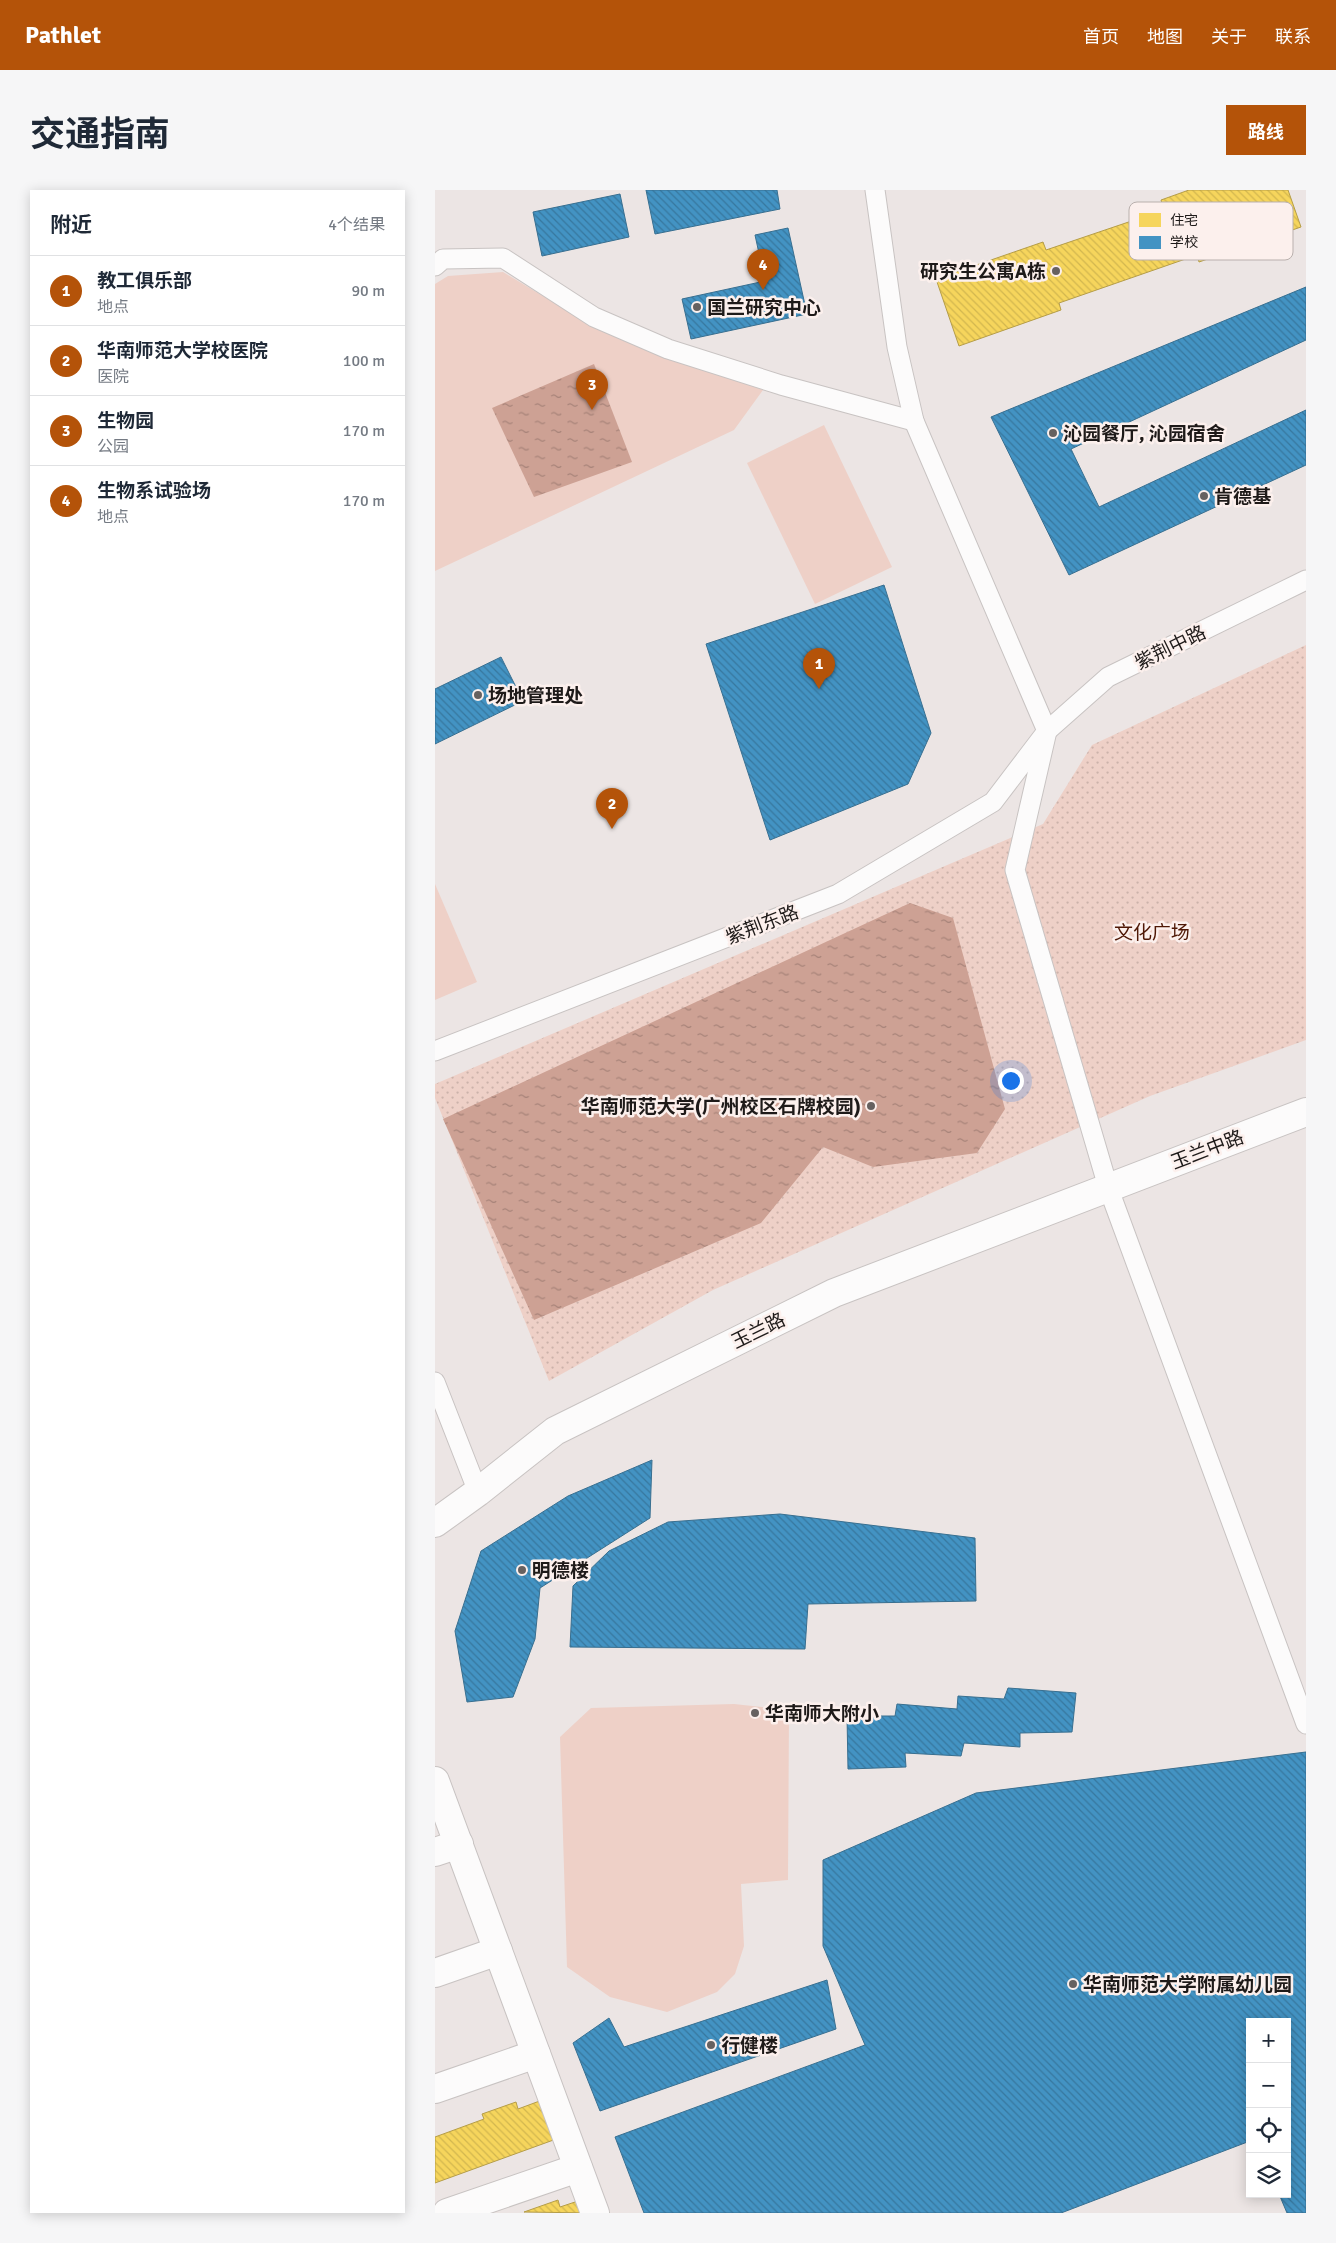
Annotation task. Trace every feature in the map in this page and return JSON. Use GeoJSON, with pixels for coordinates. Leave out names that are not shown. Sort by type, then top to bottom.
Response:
{"type":"FeatureCollection","features":[{"type":"Feature","properties":{"kind":"street","name":"玉兰中路"},"geometry":{"type":"LineString","coordinates":[[1108,1187],[1306,1112]]}},
{"type":"Feature","properties":{"kind":"street","name":"玉兰路"},"geometry":{"type":"LineString","coordinates":[[435,1523],[555,1432],[834,1293],[1108,1187]]}},
{"type":"Feature","properties":{"kind":"street"},"geometry":{"type":"LineString","coordinates":[[435,1781],[447,1848],[498,1951],[595,2213]]}},
{"type":"Feature","properties":{"kind":"street"},"geometry":{"type":"LineString","coordinates":[[435,1973],[498,1951]]}},
{"type":"Feature","properties":{"kind":"street"},"geometry":{"type":"LineString","coordinates":[[435,2089],[536,2054]]}},
{"type":"Feature","properties":{"kind":"street"},"geometry":{"type":"LineString","coordinates":[[447,2213],[578,2168]]}},
{"type":"Feature","properties":{"kind":"lane"},"geometry":{"type":"LineString","coordinates":[[875,190],[897,347],[914,421],[1047,732],[1015,870],[1108,1187],[1306,1724]]}},
{"type":"Feature","properties":{"kind":"lane"},"geometry":{"type":"LineString","coordinates":[[435,266],[443,259],[503,258],[594,317],[669,349],[781,385],[914,421]]}},
{"type":"Feature","properties":{"kind":"lane","name":"紫荆中路"},"geometry":{"type":"LineString","coordinates":[[1047,732],[1108,677],[1306,580]]}},
{"type":"Feature","properties":{"kind":"lane","name":"紫荆东路"},"geometry":{"type":"LineString","coordinates":[[435,1051],[838,894],[993,802],[1047,732]]}},
{"type":"Feature","properties":{"kind":"lane"},"geometry":{"type":"LineString","coordinates":[[435,1382],[478,1492]]}},
{"type":"Feature","properties":{"kind":"green space"},"geometry":{"type":"Polygon","coordinates":[[[503,272],[586,322],[763,390],[734,430],[435,571],[435,284],[448,276],[503,272]]]}},
{"type":"Feature","properties":{"kind":"green space"},"geometry":{"type":"Polygon","coordinates":[[[824,425],[892,567],[815,604],[747,463],[824,425]]]}},
{"type":"Feature","properties":{"kind":"green space","name":"文化广场"},"geometry":{"type":"Polygon","coordinates":[[[1306,645],[1306,1040],[1150,1096],[713,1290],[549,1381],[435,1098],[435,1084],[1043,824],[1092,745],[1306,645]]]}},
{"type":"Feature","properties":{"kind":"green space"},"geometry":{"type":"Polygon","coordinates":[[[435,884],[477,982],[435,1000],[435,884]]]}},
{"type":"Feature","properties":{"kind":"green space"},"geometry":{"type":"Polygon","coordinates":[[[734,1704],[789,1710],[788,1880],[741,1884],[744,1946],[735,1974],[717,1992],[667,2012],[610,1997],[567,1967],[560,1737],[591,1708],[734,1704]]]}},
{"type":"Feature","properties":{"kind":"water"},"geometry":{"type":"Polygon","coordinates":[[[594,364],[632,462],[534,497],[492,408],[594,364]]]}},
{"type":"Feature","properties":{"kind":"water"},"geometry":{"type":"Polygon","coordinates":[[[910,903],[953,918],[1005,1109],[977,1153],[873,1167],[823,1147],[761,1223],[534,1320],[443,1119],[910,903]]]}},
{"type":"Feature","properties":{"kind":"building: 住宅","name":"研究生公寓A栋"},"geometry":{"type":"Polygon","coordinates":[[[1189,190],[1288,190],[1292,202],[1162,202],[1161,200],[1189,190]]]}},
{"type":"Feature","properties":{"kind":"building: 住宅","name":"研究生公寓A栋"},"geometry":{"type":"Polygon","coordinates":[[[1293,204],[1301,227],[1293,230],[1293,204]]]}},
{"type":"Feature","properties":{"kind":"building: 住宅","name":"研究生公寓A栋"},"geometry":{"type":"Polygon","coordinates":[[[1129,222],[1129,260],[1183,260],[1059,303],[1061,310],[959,346],[936,279],[1043,242],[1046,250],[1129,222]]]}},
{"type":"Feature","properties":{"kind":"building: 住宅"},"geometry":{"type":"Polygon","coordinates":[[[545,2099],[559,2138],[435,2183],[435,2137],[484,2119],[482,2114],[516,2102],[518,2109],[545,2099]]]}},
{"type":"Feature","properties":{"kind":"building: 住宅"},"geometry":{"type":"Polygon","coordinates":[[[587,2198],[592,2213],[524,2212],[558,2200],[560,2207],[587,2198]]]}},
{"type":"Feature","properties":{"kind":"building: 学校"},"geometry":{"type":"Polygon","coordinates":[[[646,190],[777,190],[780,209],[655,234],[646,190]]]}},
{"type":"Feature","properties":{"kind":"building: 学校"},"geometry":{"type":"Polygon","coordinates":[[[620,194],[629,237],[542,256],[533,212],[620,194]]]}},
{"type":"Feature","properties":{"kind":"building: 学校"},"geometry":{"type":"Polygon","coordinates":[[[788,228],[807,314],[691,339],[682,299],[765,281],[755,235],[788,228]]]}},
{"type":"Feature","properties":{"kind":"building: 学校","name":"沁园餐厅, 沁园宿舍"},"geometry":{"type":"Polygon","coordinates":[[[1306,287],[1306,340],[1071,449],[1099,507],[1306,410],[1306,465],[1069,575],[991,417],[1306,287]]]}},
{"type":"Feature","properties":{"kind":"building: 学校"},"geometry":{"type":"Polygon","coordinates":[[[884,585],[931,733],[908,784],[770,840],[706,644],[884,585]]]}},
{"type":"Feature","properties":{"kind":"building: 学校","name":"场地管理处"},"geometry":{"type":"Polygon","coordinates":[[[501,657],[523,701],[435,744],[435,689],[501,657]]]}},
{"type":"Feature","properties":{"kind":"building: 学校","name":"明德楼"},"geometry":{"type":"Polygon","coordinates":[[[652,1460],[650,1518],[540,1588],[535,1639],[513,1697],[467,1702],[455,1631],[481,1551],[568,1496],[652,1460]]]}},
{"type":"Feature","properties":{"kind":"building: 学校"},"geometry":{"type":"Polygon","coordinates":[[[780,1514],[975,1538],[976,1601],[808,1604],[805,1649],[570,1647],[573,1586],[609,1551],[668,1522],[780,1514]]]}},
{"type":"Feature","properties":{"kind":"building: 学校"},"geometry":{"type":"Polygon","coordinates":[[[1008,1688],[1076,1693],[1072,1732],[1020,1733],[1020,1747],[964,1743],[961,1756],[905,1753],[906,1767],[848,1769],[847,1716],[895,1716],[897,1704],[957,1709],[958,1696],[1004,1699],[1008,1688]]]}},
{"type":"Feature","properties":{"kind":"building: 学校","name":"华南师范大学附属幼儿园"},"geometry":{"type":"Polygon","coordinates":[[[1306,1752],[1306,2213],[1287,2213],[1281,2198],[1291,2198],[1291,2018],[1246,2018],[1246,2143],[1061,2213],[644,2213],[615,2137],[865,2045],[823,1946],[823,1860],[976,1793],[1306,1752]]]}},
{"type":"Feature","properties":{"kind":"building: 学校","name":"行健楼"},"geometry":{"type":"Polygon","coordinates":[[[827,1980],[836,2029],[600,2111],[573,2043],[609,2018],[624,2047],[827,1980]]]}},
{"type":"Feature","properties":{"kind":"place","name":"研究生公寓A栋"},"geometry":{"type":"Point","coordinates":[1056,271]}},
{"type":"Feature","properties":{"kind":"place","name":"生物系试验场"},"geometry":{"type":"Point","coordinates":[763,290]}},
{"type":"Feature","properties":{"kind":"place","name":"国兰研究中心"},"geometry":{"type":"Point","coordinates":[697,307]}},
{"type":"Feature","properties":{"kind":"place","name":"生物园"},"geometry":{"type":"Point","coordinates":[592,410]}},
{"type":"Feature","properties":{"kind":"place","name":"沁园餐厅, 沁园宿舍"},"geometry":{"type":"Point","coordinates":[1053,433]}},
{"type":"Feature","properties":{"kind":"place","name":"肯德基"},"geometry":{"type":"Point","coordinates":[1204,496]}},
{"type":"Feature","properties":{"kind":"place","name":"教工俱乐部"},"geometry":{"type":"Point","coordinates":[819,689]}},
{"type":"Feature","properties":{"kind":"place","name":"场地管理处"},"geometry":{"type":"Point","coordinates":[478,695]}},
{"type":"Feature","properties":{"kind":"place","name":"华南师范大学校医院"},"geometry":{"type":"Point","coordinates":[612,829]}},
{"type":"Feature","properties":{"kind":"place","name":"华南师范大学(广州校区石牌校园)"},"geometry":{"type":"Point","coordinates":[871,1106]}},
{"type":"Feature","properties":{"kind":"place","name":"明德楼"},"geometry":{"type":"Point","coordinates":[522,1570]}},
{"type":"Feature","properties":{"kind":"place","name":"华南师大附小"},"geometry":{"type":"Point","coordinates":[755,1713]}},
{"type":"Feature","properties":{"kind":"place","name":"华南师范大学附属幼儿园"},"geometry":{"type":"Point","coordinates":[1073,1984]}},
{"type":"Feature","properties":{"kind":"place","name":"行健楼"},"geometry":{"type":"Point","coordinates":[711,2045]}}]}
